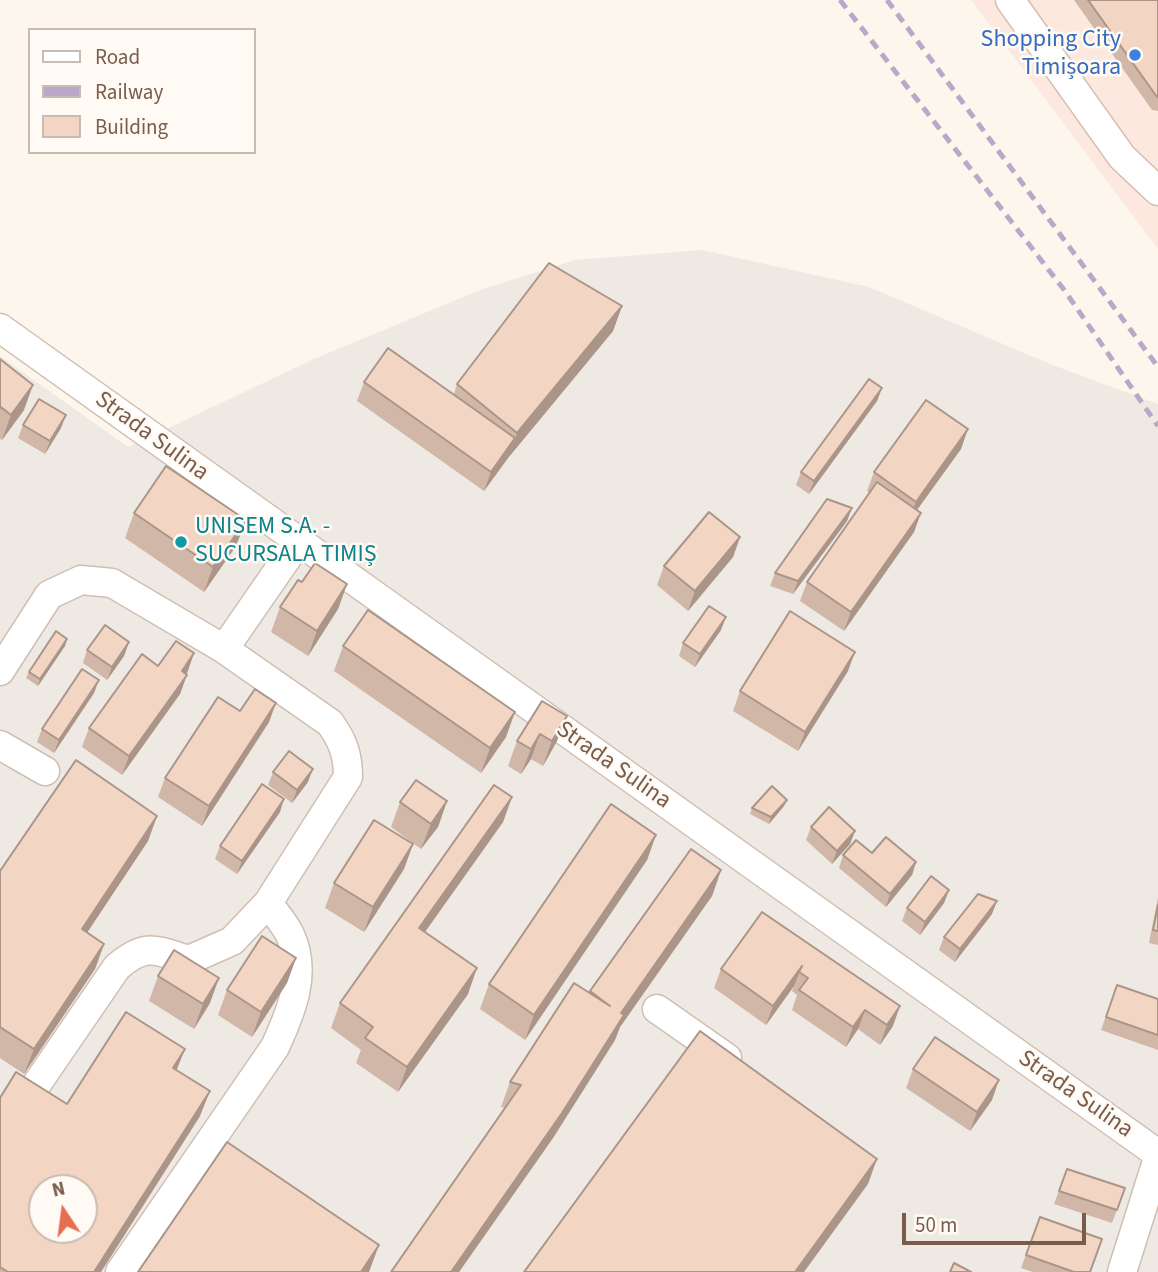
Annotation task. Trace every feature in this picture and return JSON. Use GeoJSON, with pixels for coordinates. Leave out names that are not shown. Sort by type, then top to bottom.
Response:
{"type":"FeatureCollection","features":[{"type":"Feature","properties":{"kind":"street"},"geometry":{"type":"LineString","coordinates":[[1010,0],[1122,157],[1158,191]]}},
{"type":"Feature","properties":{"kind":"street","name":"Strada Sulina"},"geometry":{"type":"LineString","coordinates":[[0,328],[1158,1156]]}},
{"type":"Feature","properties":{"kind":"street"},"geometry":{"type":"LineString","coordinates":[[224,649],[298,542]]}},
{"type":"Feature","properties":{"kind":"street"},"geometry":{"type":"LineString","coordinates":[[0,671],[49,595],[81,580],[111,583],[224,649],[330,723],[341,739],[348,757],[348,778],[268,903],[232,941],[209,953],[189,960],[147,948],[131,955],[117,967],[32,1091]]}},
{"type":"Feature","properties":{"kind":"street"},"geometry":{"type":"LineString","coordinates":[[0,745],[45,771]]}},
{"type":"Feature","properties":{"kind":"street"},"geometry":{"type":"LineString","coordinates":[[120,1272],[275,1047],[288,1017],[298,987],[297,964],[290,935],[268,903]]}},
{"type":"Feature","properties":{"kind":"street"},"geometry":{"type":"LineString","coordinates":[[657,1009],[754,1076]]}},
{"type":"Feature","properties":{"kind":"street"},"geometry":{"type":"LineString","coordinates":[[1122,1272],[1158,1156]]}},
{"type":"Feature","properties":{"kind":"shaded area"},"geometry":{"type":"Polygon","coordinates":[[[971,0],[1158,0],[1158,249],[971,0]]]}},
{"type":"Feature","properties":{"kind":"shaded area"},"geometry":{"type":"Polygon","coordinates":[[[702,250],[869,287],[1050,364],[1158,404],[1158,1272],[0,1272],[0,356],[128,447],[314,359],[480,290],[575,260],[702,250]]]}},
{"type":"Feature","properties":{"kind":"building","name":"Shopping City Timișoara"},"geometry":{"type":"Polygon","coordinates":[[[1088,0],[1158,0],[1158,97],[1157,97],[1088,0]]]}},
{"type":"Feature","properties":{"kind":"building"},"geometry":{"type":"Polygon","coordinates":[[[549,263],[622,306],[517,433],[457,384],[549,263]]]}},
{"type":"Feature","properties":{"kind":"building"},"geometry":{"type":"Polygon","coordinates":[[[388,348],[515,438],[491,472],[364,382],[388,348]]]}},
{"type":"Feature","properties":{"kind":"building"},"geometry":{"type":"Polygon","coordinates":[[[0,359],[33,385],[11,415],[0,408],[0,359]]]}},
{"type":"Feature","properties":{"kind":"building"},"geometry":{"type":"Polygon","coordinates":[[[869,379],[882,388],[814,481],[801,472],[869,379]]]}},
{"type":"Feature","properties":{"kind":"building"},"geometry":{"type":"Polygon","coordinates":[[[39,399],[66,415],[50,441],[23,425],[39,399]]]}},
{"type":"Feature","properties":{"kind":"building"},"geometry":{"type":"Polygon","coordinates":[[[926,400],[968,429],[916,502],[874,472],[926,400]]]}},
{"type":"Feature","properties":{"kind":"building"},"geometry":{"type":"Polygon","coordinates":[[[166,466],[246,520],[213,567],[134,513],[166,466]]]}},
{"type":"Feature","properties":{"kind":"building"},"geometry":{"type":"Polygon","coordinates":[[[877,482],[921,513],[851,612],[807,582],[877,482]]]}},
{"type":"Feature","properties":{"kind":"building"},"geometry":{"type":"Polygon","coordinates":[[[827,499],[852,508],[798,581],[775,573],[827,499]]]}},
{"type":"Feature","properties":{"kind":"building"},"geometry":{"type":"Polygon","coordinates":[[[709,512],[740,537],[695,591],[664,566],[709,512]]]}},
{"type":"Feature","properties":{"kind":"building"},"geometry":{"type":"Polygon","coordinates":[[[315,563],[347,584],[317,631],[280,607],[298,580],[302,582],[315,563]]]}},
{"type":"Feature","properties":{"kind":"building"},"geometry":{"type":"Polygon","coordinates":[[[709,606],[726,617],[700,654],[683,643],[709,606]]]}},
{"type":"Feature","properties":{"kind":"building"},"geometry":{"type":"Polygon","coordinates":[[[368,610],[515,712],[490,748],[343,646],[368,610]]]}},
{"type":"Feature","properties":{"kind":"building"},"geometry":{"type":"Polygon","coordinates":[[[790,611],[855,652],[805,732],[740,691],[790,611]]]}},
{"type":"Feature","properties":{"kind":"building"},"geometry":{"type":"Polygon","coordinates":[[[105,625],[129,642],[112,667],[87,650],[105,625]]]}},
{"type":"Feature","properties":{"kind":"building"},"geometry":{"type":"Polygon","coordinates":[[[56,631],[67,639],[40,679],[29,672],[56,631]]]}},
{"type":"Feature","properties":{"kind":"building"},"geometry":{"type":"Polygon","coordinates":[[[176,641],[194,653],[182,671],[187,675],[129,756],[89,728],[142,654],[158,666],[176,641]]]}},
{"type":"Feature","properties":{"kind":"building"},"geometry":{"type":"Polygon","coordinates":[[[82,669],[99,680],[59,740],[42,729],[82,669]]]}},
{"type":"Feature","properties":{"kind":"building"},"geometry":{"type":"Polygon","coordinates":[[[255,689],[276,703],[209,806],[165,778],[218,697],[240,711],[255,689]]]}},
{"type":"Feature","properties":{"kind":"building"},"geometry":{"type":"Polygon","coordinates":[[[542,701],[567,716],[552,741],[540,734],[531,749],[517,741],[542,701]]]}},
{"type":"Feature","properties":{"kind":"building"},"geometry":{"type":"Polygon","coordinates":[[[289,751],[313,769],[297,790],[273,772],[289,751]]]}},
{"type":"Feature","properties":{"kind":"building"},"geometry":{"type":"Polygon","coordinates":[[[76,760],[157,816],[82,929],[104,944],[34,1049],[0,1027],[0,871],[76,760]]]}},
{"type":"Feature","properties":{"kind":"building"},"geometry":{"type":"Polygon","coordinates":[[[416,780],[447,801],[431,824],[400,802],[416,780]]]}},
{"type":"Feature","properties":{"kind":"building"},"geometry":{"type":"Polygon","coordinates":[[[262,784],[284,799],[242,861],[220,846],[262,784]]]}},
{"type":"Feature","properties":{"kind":"building"},"geometry":{"type":"Polygon","coordinates":[[[494,785],[512,797],[419,928],[477,968],[407,1067],[365,1038],[373,1027],[340,1003],[494,785]]]}},
{"type":"Feature","properties":{"kind":"building"},"geometry":{"type":"Polygon","coordinates":[[[772,786],[787,800],[771,817],[752,808],[772,786]]]}},
{"type":"Feature","properties":{"kind":"building"},"geometry":{"type":"Polygon","coordinates":[[[611,804],[656,835],[534,1015],[489,984],[611,804]]]}},
{"type":"Feature","properties":{"kind":"building"},"geometry":{"type":"Polygon","coordinates":[[[829,807],[855,831],[837,851],[811,827],[829,807]]]}},
{"type":"Feature","properties":{"kind":"building"},"geometry":{"type":"Polygon","coordinates":[[[374,820],[413,844],[373,907],[334,883],[374,820]]]}},
{"type":"Feature","properties":{"kind":"building"},"geometry":{"type":"Polygon","coordinates":[[[886,837],[916,862],[890,894],[843,855],[856,840],[872,853],[886,837]]]}},
{"type":"Feature","properties":{"kind":"building"},"geometry":{"type":"Polygon","coordinates":[[[691,849],[721,870],[621,1013],[624,1015],[562,1113],[451,1272],[391,1272],[521,1085],[510,1082],[574,983],[610,1006],[590,991],[691,849]]]}},
{"type":"Feature","properties":{"kind":"building"},"geometry":{"type":"Polygon","coordinates":[[[931,876],[949,890],[925,922],[907,908],[931,876]]]}},
{"type":"Feature","properties":{"kind":"building"},"geometry":{"type":"Polygon","coordinates":[[[978,894],[997,901],[960,949],[944,937],[978,894]]]}},
{"type":"Feature","properties":{"kind":"building"},"geometry":{"type":"Polygon","coordinates":[[[1158,905],[1158,931],[1153,930],[1158,905]]]}},
{"type":"Feature","properties":{"kind":"building"},"geometry":{"type":"Polygon","coordinates":[[[762,912],[900,1006],[887,1025],[865,1010],[853,1027],[799,990],[808,978],[799,972],[802,966],[773,1006],[721,969],[762,912]]]}},
{"type":"Feature","properties":{"kind":"building"},"geometry":{"type":"Polygon","coordinates":[[[262,936],[296,958],[261,1012],[227,990],[262,936]]]}},
{"type":"Feature","properties":{"kind":"building"},"geometry":{"type":"Polygon","coordinates":[[[174,950],[219,978],[203,1004],[158,976],[174,950]]]}},
{"type":"Feature","properties":{"kind":"building"},"geometry":{"type":"Polygon","coordinates":[[[1117,985],[1158,999],[1158,1035],[1106,1017],[1117,985]]]}},
{"type":"Feature","properties":{"kind":"building"},"geometry":{"type":"Polygon","coordinates":[[[126,1012],[185,1049],[173,1068],[210,1091],[94,1272],[8,1272],[0,1267],[0,1098],[16,1072],[67,1104],[126,1012]]]}},
{"type":"Feature","properties":{"kind":"building"},"geometry":{"type":"Polygon","coordinates":[[[700,1031],[877,1159],[795,1272],[524,1272],[700,1031]]]}},
{"type":"Feature","properties":{"kind":"building"},"geometry":{"type":"Polygon","coordinates":[[[935,1037],[999,1080],[977,1112],[913,1069],[935,1037]]]}},
{"type":"Feature","properties":{"kind":"building"},"geometry":{"type":"Polygon","coordinates":[[[227,1142],[379,1245],[361,1272],[138,1272],[227,1142]]]}},
{"type":"Feature","properties":{"kind":"building"},"geometry":{"type":"Polygon","coordinates":[[[1067,1169],[1125,1188],[1117,1210],[1059,1191],[1067,1169]]]}},
{"type":"Feature","properties":{"kind":"building"},"geometry":{"type":"Polygon","coordinates":[[[1040,1217],[1102,1239],[1090,1272],[1074,1272],[1026,1255],[1040,1217]]]}},
{"type":"Feature","properties":{"kind":"building"},"geometry":{"type":"Polygon","coordinates":[[[954,1263],[971,1272],[950,1272],[954,1263]]]}},
{"type":"Feature","properties":{"kind":"railway"},"geometry":{"type":"LineString","coordinates":[[840,0],[1065,291],[1158,426]]}},
{"type":"Feature","properties":{"kind":"railway"},"geometry":{"type":"LineString","coordinates":[[887,0],[1158,367]]}},
{"type":"Feature","properties":{"kind":"place","name":"Shopping City Timișoara"},"geometry":{"type":"Point","coordinates":[1135,55]}},
{"type":"Feature","properties":{"kind":"place","name":"UNISEM S.A. - SUCURSALA TIMIȘ"},"geometry":{"type":"Point","coordinates":[181,542]}}]}
